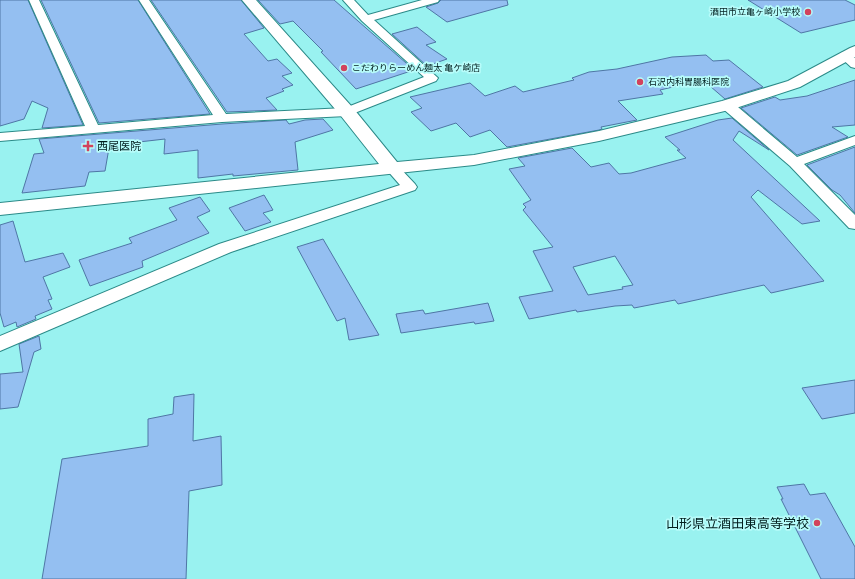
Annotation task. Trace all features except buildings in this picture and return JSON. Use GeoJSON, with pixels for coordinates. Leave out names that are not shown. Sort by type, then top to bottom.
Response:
{"type":"FeatureCollection","features":[{"type":"Feature","properties":{"kind":"street"},"geometry":{"type":"LineString","coordinates":[[34,0],[94,130]]}},
{"type":"Feature","properties":{"kind":"street"},"geometry":{"type":"LineString","coordinates":[[144,0],[222,118]]}},
{"type":"Feature","properties":{"kind":"street"},"geometry":{"type":"LineString","coordinates":[[0,344],[225,248],[410,187],[249,0]]}},
{"type":"Feature","properties":{"kind":"street"},"geometry":{"type":"LineString","coordinates":[[0,137],[222,118],[347,112],[432,78],[366,19],[348,0]]}},
{"type":"Feature","properties":{"kind":"street"},"geometry":{"type":"LineString","coordinates":[[366,19],[434,0]]}},
{"type":"Feature","properties":{"kind":"street"},"geometry":{"type":"LineString","coordinates":[[0,209],[474,160],[599,136],[727,105],[794,84],[852,57]]}},
{"type":"Feature","properties":{"kind":"street"},"geometry":{"type":"LineString","coordinates":[[727,105],[795,163],[855,224]]}},
{"type":"Feature","properties":{"kind":"street"},"geometry":{"type":"LineString","coordinates":[[795,163],[855,140]]}},
{"type":"Feature","properties":{"kind":"place","name":"酒田市立亀ヶ崎小学校"},"geometry":{"type":"Point","coordinates":[808,12]}},
{"type":"Feature","properties":{"kind":"place","name":"こだわりらーめん麺太 亀ケ崎店"},"geometry":{"type":"Point","coordinates":[344,68]}},
{"type":"Feature","properties":{"kind":"place","name":"石沢内科胃腸科医院"},"geometry":{"type":"Point","coordinates":[640,82]}},
{"type":"Feature","properties":{"kind":"place","name":"西尾医院"},"geometry":{"type":"Point","coordinates":[88,146]}},
{"type":"Feature","properties":{"kind":"place","name":"山形県立酒田東高等学校"},"geometry":{"type":"Point","coordinates":[817,523]}}]}
